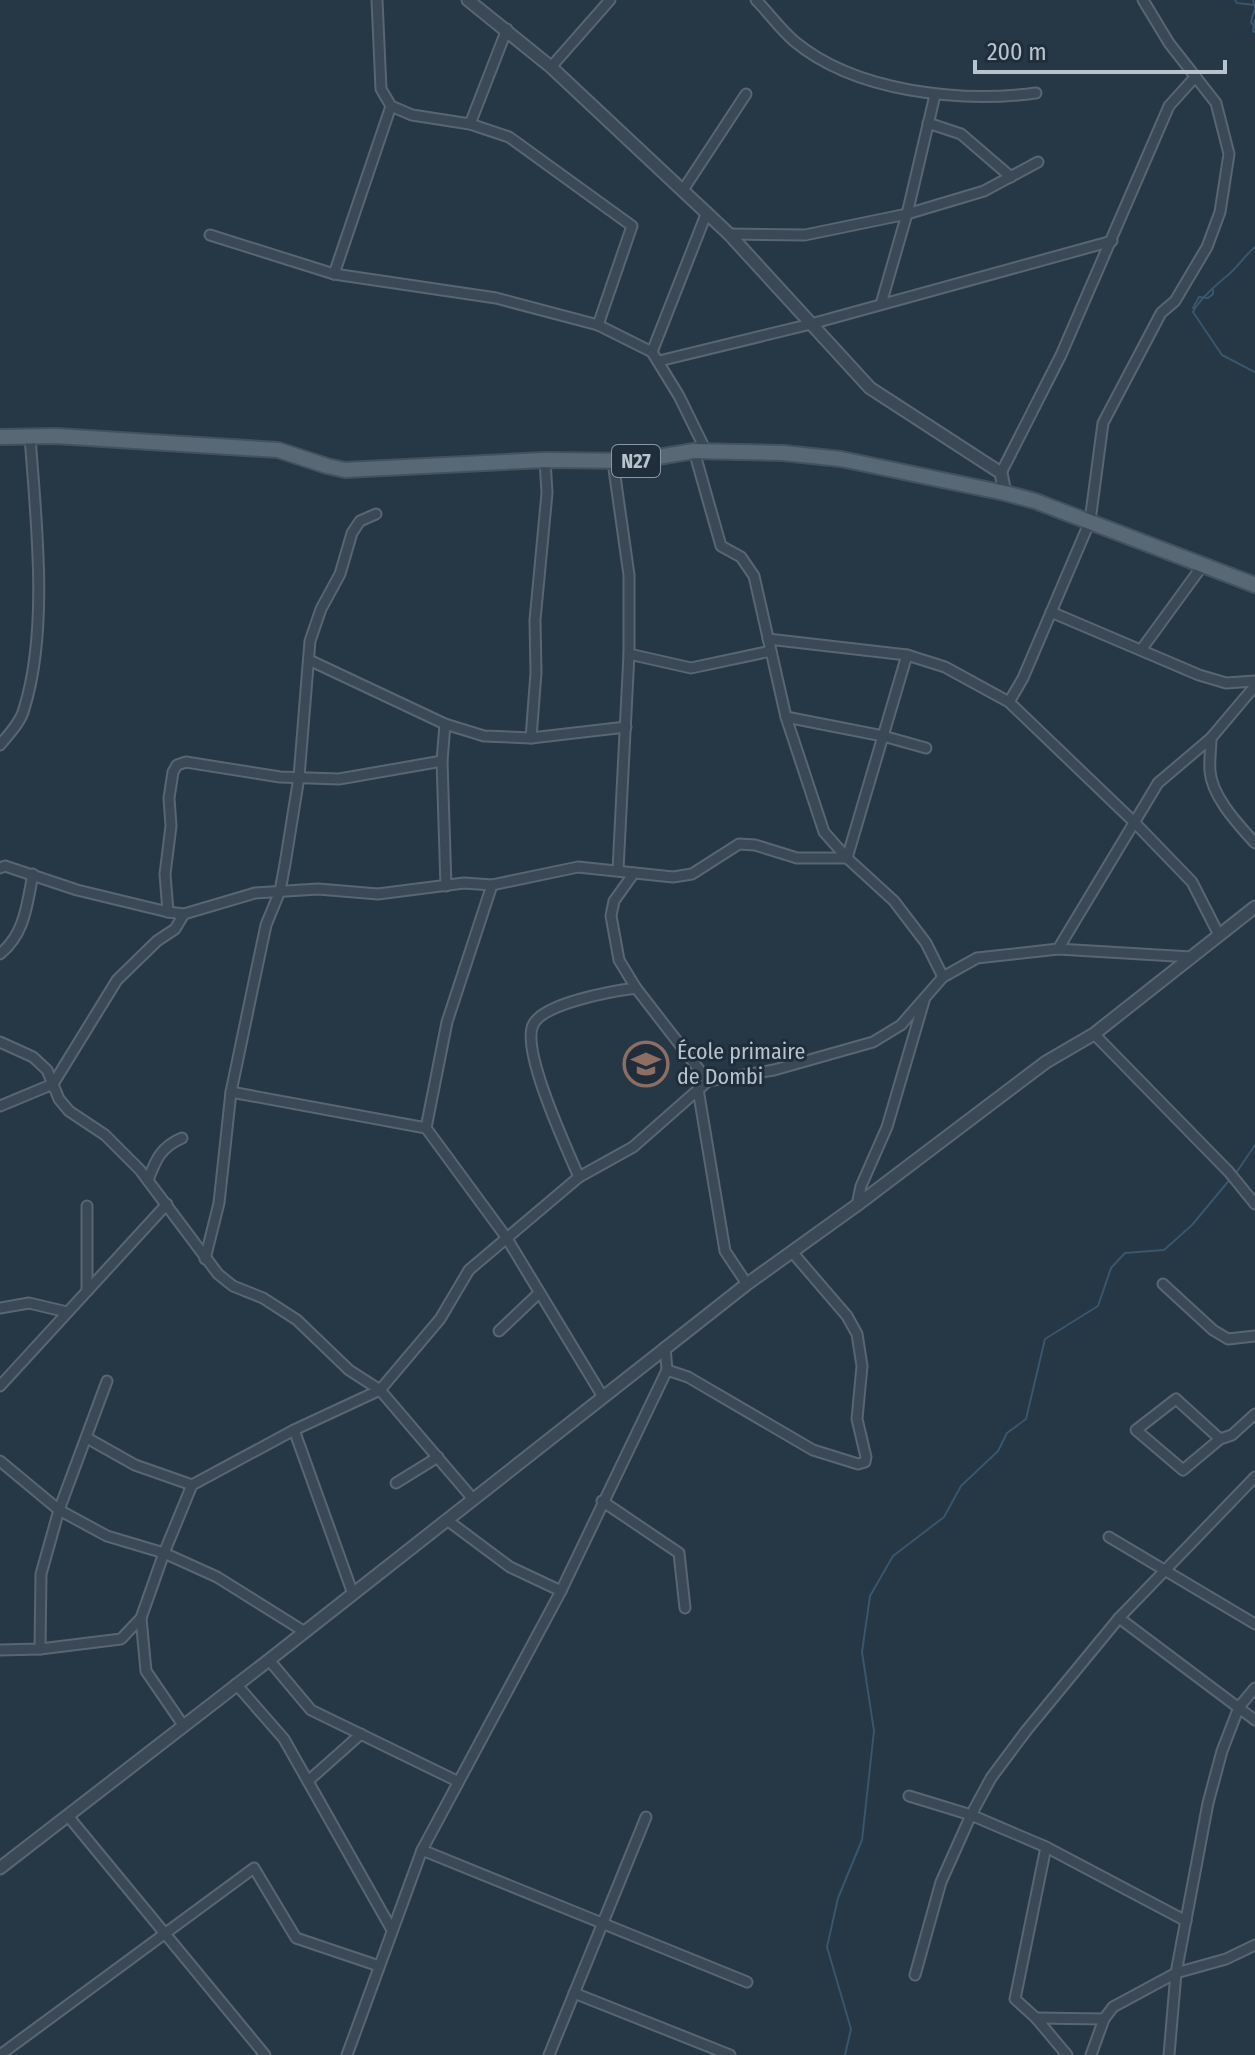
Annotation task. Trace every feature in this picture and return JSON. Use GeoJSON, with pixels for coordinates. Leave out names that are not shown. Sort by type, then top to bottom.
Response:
{"type":"FeatureCollection","features":[{"type":"Feature","properties":{"kind":"main road","name":"N27"},"geometry":{"type":"LineString","coordinates":[[0,437],[278,450],[345,470],[545,460],[613,462],[700,451],[783,453],[841,459],[1005,493],[1090,521],[1255,585]]}},
{"type":"Feature","properties":{"kind":"street"},"geometry":{"type":"LineString","coordinates":[[377,0],[381,89],[391,106],[412,115],[470,124],[509,137],[632,226],[598,325]]}},
{"type":"Feature","properties":{"kind":"street"},"geometry":{"type":"LineString","coordinates":[[468,0],[551,67],[707,212],[870,388],[1001,473]]}},
{"type":"Feature","properties":{"kind":"street"},"geometry":{"type":"LineString","coordinates":[[551,67],[610,0]]}},
{"type":"Feature","properties":{"kind":"street"},"geometry":{"type":"LineString","coordinates":[[756,0],[794,41],[832,65],[896,87],[935,95],[996,98],[1036,93]]}},
{"type":"Feature","properties":{"kind":"street"},"geometry":{"type":"LineString","coordinates":[[1009,702],[1023,678],[1090,521],[1103,423],[1161,313],[1175,301],[1207,247],[1220,212],[1229,154],[1216,103],[1169,43],[1143,0]]}},
{"type":"Feature","properties":{"kind":"street"},"geometry":{"type":"LineString","coordinates":[[470,124],[507,29]]}},
{"type":"Feature","properties":{"kind":"street"},"geometry":{"type":"LineString","coordinates":[[1005,493],[1001,473],[1061,355],[1169,106],[1196,76]]}},
{"type":"Feature","properties":{"kind":"street"},"geometry":{"type":"LineString","coordinates":[[683,190],[746,94]]}},
{"type":"Feature","properties":{"kind":"street"},"geometry":{"type":"LineString","coordinates":[[881,304],[907,214],[935,95]]}},
{"type":"Feature","properties":{"kind":"street"},"geometry":{"type":"LineString","coordinates":[[334,274],[391,106]]}},
{"type":"Feature","properties":{"kind":"street"},"geometry":{"type":"LineString","coordinates":[[928,123],[961,134],[1011,177]]}},
{"type":"Feature","properties":{"kind":"street"},"geometry":{"type":"LineString","coordinates":[[729,234],[805,235],[907,214],[984,191],[1038,162]]}},
{"type":"Feature","properties":{"kind":"street"},"geometry":{"type":"LineString","coordinates":[[656,356],[707,212]]}},
{"type":"Feature","properties":{"kind":"street"},"geometry":{"type":"LineString","coordinates":[[210,235],[334,274],[496,298],[598,325],[656,356],[700,451],[721,546],[741,557],[754,576],[786,717],[824,832],[894,901],[926,943],[943,977]]}},
{"type":"Feature","properties":{"kind":"street"},"geometry":{"type":"LineString","coordinates":[[656,356],[811,324],[1112,241]]}},
{"type":"Feature","properties":{"kind":"street"},"geometry":{"type":"LineString","coordinates":[[0,745],[24,712],[36,647],[38,544],[30,437]]}},
{"type":"Feature","properties":{"kind":"street"},"geometry":{"type":"LineString","coordinates":[[531,738],[536,673],[535,620],[547,493],[545,460]]}},
{"type":"Feature","properties":{"kind":"street"},"geometry":{"type":"LineString","coordinates":[[613,462],[629,575],[629,654],[618,870]]}},
{"type":"Feature","properties":{"kind":"street"},"geometry":{"type":"LineString","coordinates":[[205,1259],[219,1203],[231,1092],[266,925],[280,891],[299,777],[314,625],[340,574],[352,533],[360,521],[376,514]]}},
{"type":"Feature","properties":{"kind":"street"},"geometry":{"type":"LineString","coordinates":[[1141,650],[1203,565]]}},
{"type":"Feature","properties":{"kind":"street"},"geometry":{"type":"LineString","coordinates":[[1051,612],[1199,675],[1226,683],[1255,684]]}},
{"type":"Feature","properties":{"kind":"street"},"geometry":{"type":"LineString","coordinates":[[768,639],[907,655],[945,667],[1009,702],[1192,882],[1219,935]]}},
{"type":"Feature","properties":{"kind":"street"},"geometry":{"type":"LineString","coordinates":[[629,654],[691,668],[771,651]]}},
{"type":"Feature","properties":{"kind":"street"},"geometry":{"type":"LineString","coordinates":[[847,858],[907,655]]}},
{"type":"Feature","properties":{"kind":"street"},"geometry":{"type":"LineString","coordinates":[[309,660],[445,724],[484,736],[531,738],[626,727]]}},
{"type":"Feature","properties":{"kind":"street"},"geometry":{"type":"LineString","coordinates":[[1058,949],[1158,783],[1211,738],[1255,684]]}},
{"type":"Feature","properties":{"kind":"street"},"geometry":{"type":"LineString","coordinates":[[786,717],[883,736],[926,748]]}},
{"type":"Feature","properties":{"kind":"street"},"geometry":{"type":"LineString","coordinates":[[445,724],[442,761],[446,886]]}},
{"type":"Feature","properties":{"kind":"street"},"geometry":{"type":"LineString","coordinates":[[1211,738],[1210,774],[1216,791],[1236,823],[1255,843]]}},
{"type":"Feature","properties":{"kind":"street"},"geometry":{"type":"LineString","coordinates":[[168,912],[165,874],[171,826],[169,798],[177,765],[186,762],[299,777],[339,779],[442,761]]}},
{"type":"Feature","properties":{"kind":"street"},"geometry":{"type":"LineString","coordinates":[[2,865],[77,890],[184,914],[255,893],[318,889],[378,894],[446,886],[492,885],[578,867],[673,877],[692,874],[739,844],[755,845],[797,858],[847,858]]}},
{"type":"Feature","properties":{"kind":"street"},"geometry":{"type":"LineString","coordinates":[[634,873],[614,901],[611,916],[619,960],[636,988],[708,1081]]}},
{"type":"Feature","properties":{"kind":"street"},"geometry":{"type":"LineString","coordinates":[[0,954],[11,945],[23,925],[33,874]]}},
{"type":"Feature","properties":{"kind":"street"},"geometry":{"type":"LineString","coordinates":[[426,1128],[447,1022],[492,885]]}},
{"type":"Feature","properties":{"kind":"street"},"geometry":{"type":"LineString","coordinates":[[0,1868],[747,1284],[857,1205],[1001,1094],[1046,1062],[1094,1034],[1255,907]]}},
{"type":"Feature","properties":{"kind":"street"},"geometry":{"type":"LineString","coordinates":[[0,1106],[53,1084],[117,980],[157,941],[175,929],[184,914]]}},
{"type":"Feature","properties":{"kind":"street"},"geometry":{"type":"LineString","coordinates":[[0,1650],[40,1649],[121,1639],[141,1618],[192,1485],[294,1430],[380,1390],[440,1319],[469,1270],[579,1177],[633,1147],[708,1081],[774,1070],[873,1042],[901,1025],[943,977],[977,958],[1058,949],[1191,957]]}},
{"type":"Feature","properties":{"kind":"street"},"geometry":{"type":"LineString","coordinates":[[579,1177],[542,1092],[531,1035],[533,1024],[541,1015],[588,995],[636,988]]}},
{"type":"Feature","properties":{"kind":"street"},"geometry":{"type":"LineString","coordinates":[[857,1205],[861,1186],[887,1127],[925,998]]}},
{"type":"Feature","properties":{"kind":"street"},"geometry":{"type":"LineString","coordinates":[[1094,1034],[1229,1172],[1255,1204]]}},
{"type":"Feature","properties":{"kind":"street"},"geometry":{"type":"LineString","coordinates":[[0,1042],[33,1057],[47,1070],[59,1099],[69,1111],[105,1135],[148,1180],[205,1259],[233,1286],[263,1298],[297,1320],[349,1370],[380,1390],[473,1499]]}},
{"type":"Feature","properties":{"kind":"street"},"geometry":{"type":"LineString","coordinates":[[698,1089],[725,1251],[747,1284]]}},
{"type":"Feature","properties":{"kind":"street"},"geometry":{"type":"LineString","coordinates":[[231,1092],[426,1128],[506,1237],[603,1397]]}},
{"type":"Feature","properties":{"kind":"street"},"geometry":{"type":"LineString","coordinates":[[148,1180],[158,1155],[167,1144],[182,1138]]}},
{"type":"Feature","properties":{"kind":"street"},"geometry":{"type":"LineString","coordinates":[[0,1386],[167,1204]]}},
{"type":"Feature","properties":{"kind":"street"},"geometry":{"type":"LineString","coordinates":[[87,1206],[87,1291]]}},
{"type":"Feature","properties":{"kind":"street"},"geometry":{"type":"LineString","coordinates":[[667,1370],[688,1377],[813,1450],[858,1464],[865,1462],[857,1419],[862,1366],[857,1334],[847,1316],[792,1252]]}},
{"type":"Feature","properties":{"kind":"street"},"geometry":{"type":"LineString","coordinates":[[1163,1284],[1213,1330],[1228,1339],[1255,1336]]}},
{"type":"Feature","properties":{"kind":"street"},"geometry":{"type":"LineString","coordinates":[[499,1331],[539,1293]]}},
{"type":"Feature","properties":{"kind":"street"},"geometry":{"type":"LineString","coordinates":[[0,1308],[29,1303],[67,1312]]}},
{"type":"Feature","properties":{"kind":"street"},"geometry":{"type":"LineString","coordinates":[[347,2055],[422,1850],[561,1591],[667,1370],[665,1347]]}},
{"type":"Feature","properties":{"kind":"street"},"geometry":{"type":"LineString","coordinates":[[40,1649],[41,1574],[59,1510],[107,1381]]}},
{"type":"Feature","properties":{"kind":"street"},"geometry":{"type":"LineString","coordinates":[[1220,1439],[1176,1399],[1136,1430],[1183,1470],[1220,1439],[1232,1435],[1255,1414]]}},
{"type":"Feature","properties":{"kind":"street"},"geometry":{"type":"LineString","coordinates":[[294,1430],[353,1594]]}},
{"type":"Feature","properties":{"kind":"street"},"geometry":{"type":"LineString","coordinates":[[87,1438],[135,1465],[192,1485]]}},
{"type":"Feature","properties":{"kind":"street"},"geometry":{"type":"LineString","coordinates":[[396,1483],[438,1457]]}},
{"type":"Feature","properties":{"kind":"street"},"geometry":{"type":"LineString","coordinates":[[0,1461],[59,1510],[107,1536],[164,1553],[217,1577],[305,1632]]}},
{"type":"Feature","properties":{"kind":"street"},"geometry":{"type":"LineString","coordinates":[[915,1975],[941,1882],[991,1778],[1119,1618],[1255,1477]]}},
{"type":"Feature","properties":{"kind":"street"},"geometry":{"type":"LineString","coordinates":[[602,1501],[679,1553],[685,1608]]}},
{"type":"Feature","properties":{"kind":"street"},"geometry":{"type":"LineString","coordinates":[[447,1520],[510,1567],[561,1591]]}},
{"type":"Feature","properties":{"kind":"street"},"geometry":{"type":"LineString","coordinates":[[1109,1537],[1163,1572],[1255,1624]]}},
{"type":"Feature","properties":{"kind":"street"},"geometry":{"type":"LineString","coordinates":[[141,1618],[146,1671],[183,1725]]}},
{"type":"Feature","properties":{"kind":"street"},"geometry":{"type":"LineString","coordinates":[[1119,1618],[1255,1720]]}},
{"type":"Feature","properties":{"kind":"street"},"geometry":{"type":"LineString","coordinates":[[269,1660],[311,1710],[457,1781]]}},
{"type":"Feature","properties":{"kind":"street"},"geometry":{"type":"LineString","coordinates":[[236,1684],[284,1739],[392,1930]]}},
{"type":"Feature","properties":{"kind":"street"},"geometry":{"type":"LineString","coordinates":[[1169,2055],[1176,1973],[1208,1803],[1222,1751],[1239,1707],[1255,1688]]}},
{"type":"Feature","properties":{"kind":"street"},"geometry":{"type":"LineString","coordinates":[[308,1781],[361,1734]]}},
{"type":"Feature","properties":{"kind":"street"},"geometry":{"type":"LineString","coordinates":[[909,1796],[971,1815],[1046,1847],[1186,1921]]}},
{"type":"Feature","properties":{"kind":"street"},"geometry":{"type":"LineString","coordinates":[[68,1816],[265,2055]]}},
{"type":"Feature","properties":{"kind":"street"},"geometry":{"type":"LineString","coordinates":[[549,2055],[646,1817]]}},
{"type":"Feature","properties":{"kind":"street"},"geometry":{"type":"LineString","coordinates":[[1046,1847],[1015,1999],[1036,2018],[1067,2055]]}},
{"type":"Feature","properties":{"kind":"street"},"geometry":{"type":"LineString","coordinates":[[422,1850],[747,1982]]}},
{"type":"Feature","properties":{"kind":"street"},"geometry":{"type":"LineString","coordinates":[[0,2055],[254,1868],[296,1938],[379,1966]]}},
{"type":"Feature","properties":{"kind":"street"},"geometry":{"type":"LineString","coordinates":[[1091,2055],[1104,2019],[1113,2007],[1176,1973],[1226,1959],[1255,1945]]}},
{"type":"Feature","properties":{"kind":"street"},"geometry":{"type":"LineString","coordinates":[[574,1993],[730,2055]]}},
{"type":"Feature","properties":{"kind":"street"},"geometry":{"type":"LineString","coordinates":[[1036,2018],[1104,2019]]}},
{"type":"Feature","properties":{"kind":"waterway"},"geometry":{"type":"LineString","coordinates":[[1235,0],[1254,5]]}},
{"type":"Feature","properties":{"kind":"waterway"},"geometry":{"type":"LineString","coordinates":[[1253,0],[1255,8],[1251,22],[1255,28]]}},
{"type":"Feature","properties":{"kind":"waterway"},"geometry":{"type":"LineString","coordinates":[[1255,20],[1255,32]]}},
{"type":"Feature","properties":{"kind":"waterway"},"geometry":{"type":"LineString","coordinates":[[1255,247],[1193,312],[1222,355],[1255,372]]}},
{"type":"Feature","properties":{"kind":"waterway"},"geometry":{"type":"LineString","coordinates":[[1193,308],[1199,297],[1208,298],[1213,290]]}},
{"type":"Feature","properties":{"kind":"waterway"},"geometry":{"type":"LineString","coordinates":[[1236,1173],[1255,1145]]}},
{"type":"Feature","properties":{"kind":"waterway"},"geometry":{"type":"LineString","coordinates":[[845,2055],[851,2029],[827,1947],[838,1898],[862,1840],[874,1731],[862,1652],[870,1596],[893,1556],[944,1517],[961,1486],[998,1451],[1007,1433],[1026,1419],[1045,1339],[1098,1306],[1111,1268],[1125,1253],[1164,1250],[1192,1225],[1231,1178]]}},
{"type":"Feature","properties":{"kind":"place","name":"École primaire de Dombi"},"geometry":{"type":"Point","coordinates":[646,1064]}}]}
